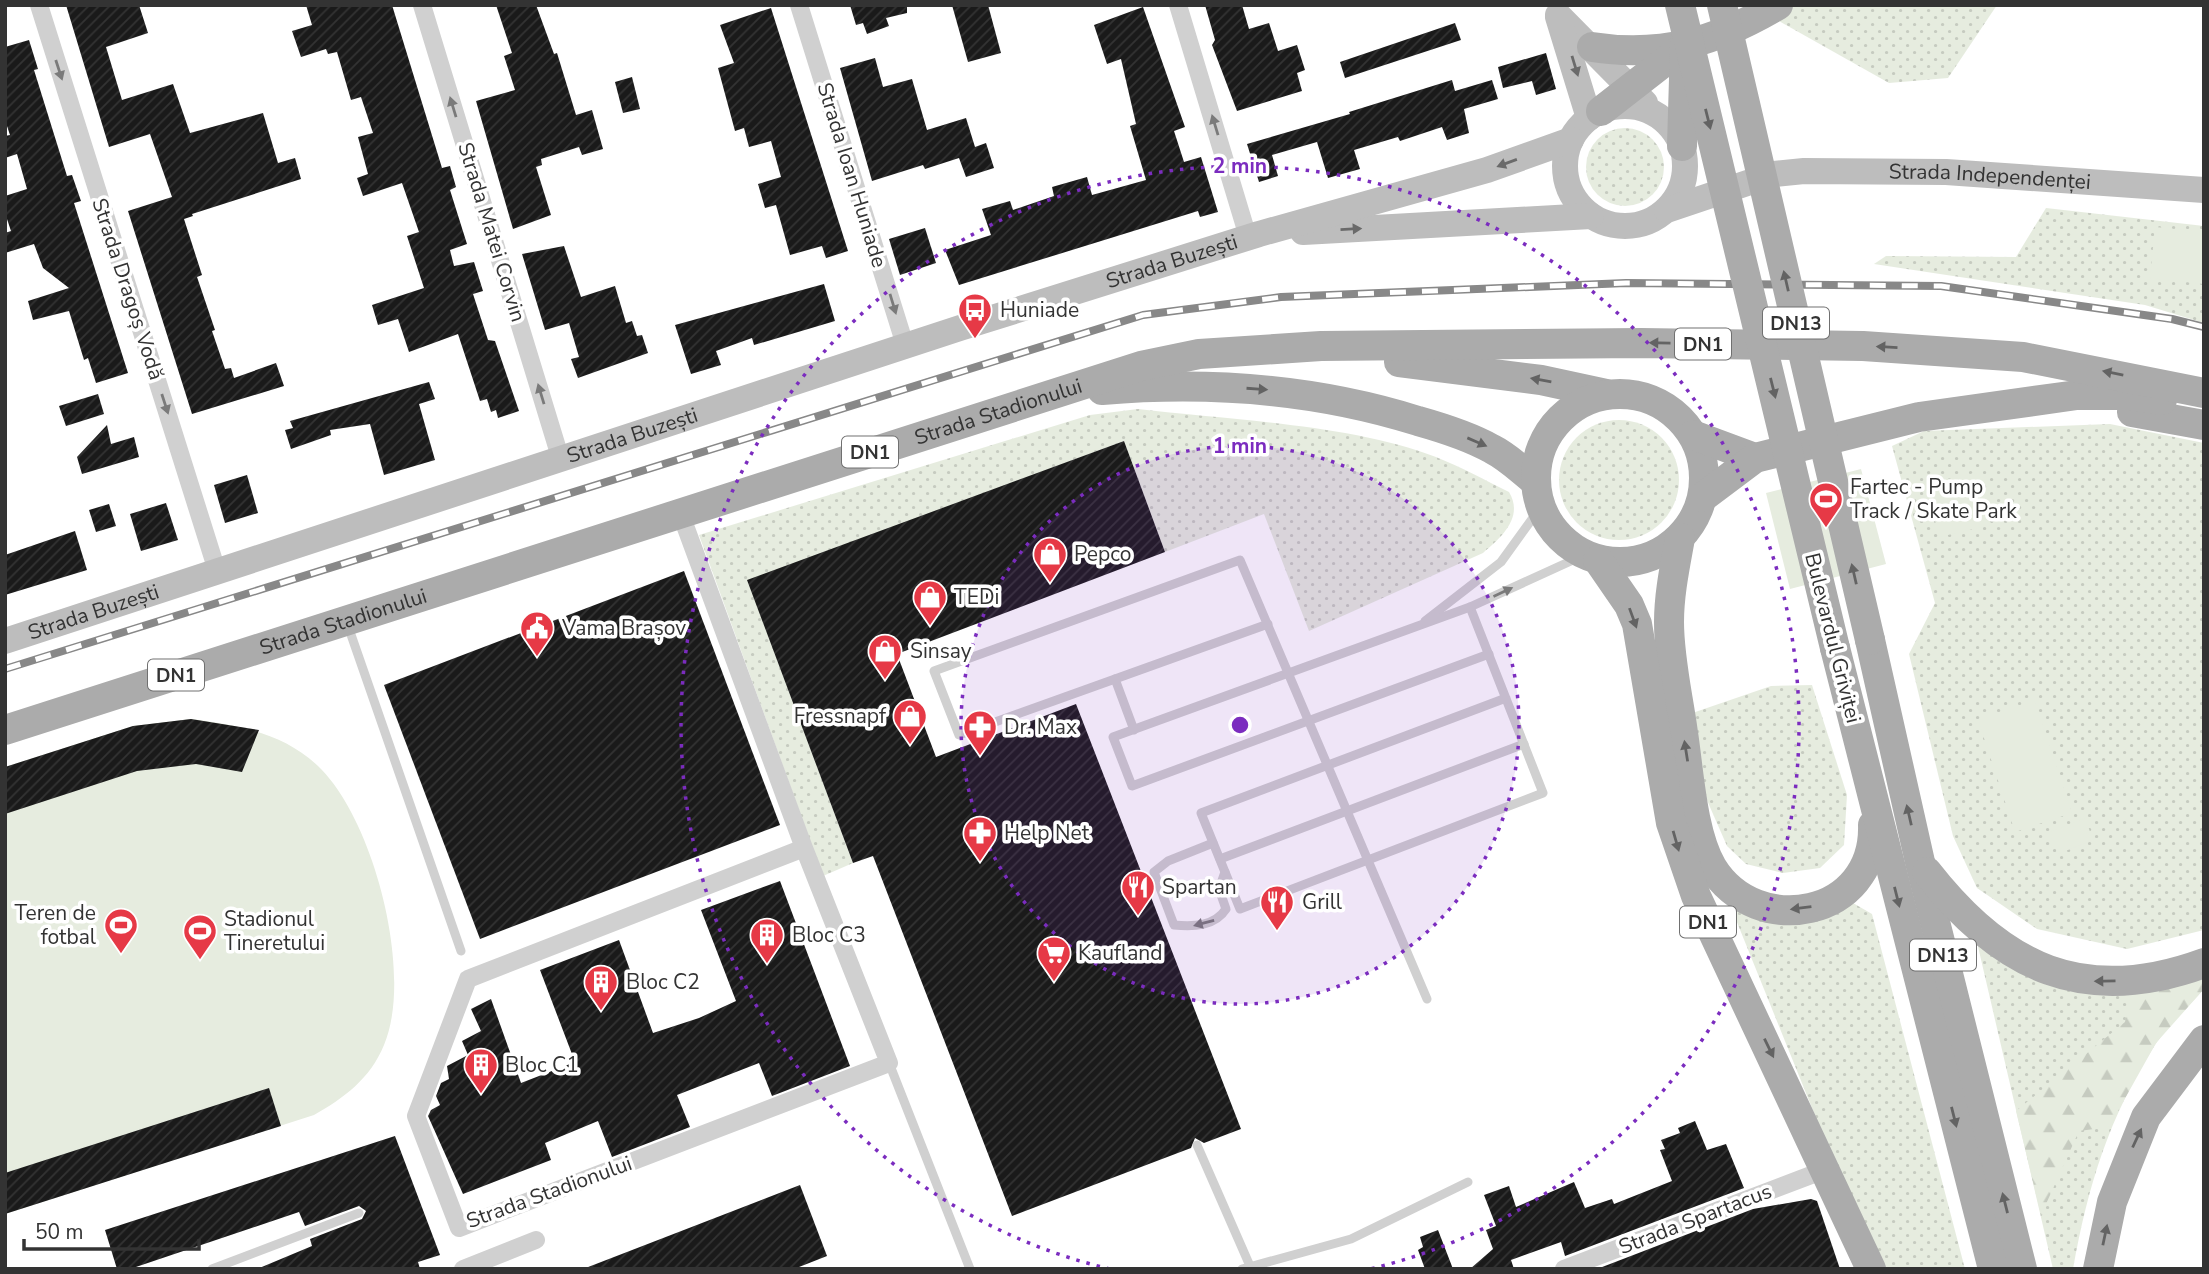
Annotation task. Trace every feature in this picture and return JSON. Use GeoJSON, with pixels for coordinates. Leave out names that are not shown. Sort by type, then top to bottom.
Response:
{"type":"FeatureCollection","features":[{"type":"Feature","properties":{"kind":"main road","name":"Bulevardul Griviței"},"geometry":{"type":"LineString","coordinates":[[1680,5],[1868,783],[1993,1269]]}},
{"type":"Feature","properties":{"kind":"main road","name":"Bulevardul Griviței"},"geometry":{"type":"LineString","coordinates":[[1722,5],[1920,862],[2022,1269]]}},
{"type":"Feature","properties":{"kind":"main road"},"geometry":{"type":"LineString","coordinates":[[1592,47],[1640,52],[1685,45],[1721,34],[1778,5]]}},
{"type":"Feature","properties":{"kind":"main road"},"geometry":{"type":"LineString","coordinates":[[1556,10],[1674,131],[1684,153]]}},
{"type":"Feature","properties":{"kind":"main road"},"geometry":{"type":"LineString","coordinates":[[1556,10],[1595,115]]}},
{"type":"Feature","properties":{"kind":"main road"},"geometry":{"type":"LineString","coordinates":[[1685,45],[1682,187],[1667,210],[1636,226],[1612,225],[1591,216],[1574,198],[1566,176],[1567,151],[1571,140],[1595,115],[1685,45]]}},
{"type":"Feature","properties":{"kind":"main road"},"geometry":{"type":"LineString","coordinates":[[1595,115],[1628,106],[1655,114]]}},
{"type":"Feature","properties":{"kind":"main road","name":"Strada Buzești"},"geometry":{"type":"LineString","coordinates":[[5,641],[905,345],[1254,235],[1487,170],[1571,140]]}},
{"type":"Feature","properties":{"kind":"main road","name":"Strada Independenței"},"geometry":{"type":"LineString","coordinates":[[1684,153],[1729,169],[1774,174],[1877,170],[2020,176],[2204,190]]}},
{"type":"Feature","properties":{"kind":"main road","name":"Strada Independenței"},"geometry":{"type":"LineString","coordinates":[[1667,210],[1774,174]]}},
{"type":"Feature","properties":{"kind":"main road","name":"Strada Buzești"},"geometry":{"type":"LineString","coordinates":[[1254,235],[1591,216]]}},
{"type":"Feature","properties":{"kind":"main road","name":"DN1"},"geometry":{"type":"LineString","coordinates":[[1199,354],[1335,346],[1641,343],[1863,346],[2023,357],[2204,393]]}},
{"type":"Feature","properties":{"kind":"main road"},"geometry":{"type":"LineString","coordinates":[[1199,354],[1353,358],[1422,364],[1541,380],[1608,394],[1633,394],[1656,402],[1677,415],[1693,435],[1700,452],[1703,497],[1694,519],[1680,538],[1662,551],[1642,560],[1620,563],[1591,558],[1566,545],[1553,530],[1538,495],[1541,451],[1554,424],[1578,403],[1608,394]]}},
{"type":"Feature","properties":{"kind":"main road","name":"Strada Stadionului"},"geometry":{"type":"LineString","coordinates":[[5,730],[1141,366],[1199,354]]}},
{"type":"Feature","properties":{"kind":"main road","name":"DN1"},"geometry":{"type":"LineString","coordinates":[[1060,394],[1188,386],[1257,389],[1334,398],[1447,430],[1492,449],[1538,495]]}},
{"type":"Feature","properties":{"kind":"main road"},"geometry":{"type":"LineString","coordinates":[[1703,497],[1755,458],[1919,417],[2077,396],[2127,396],[2204,405]]}},
{"type":"Feature","properties":{"kind":"main road"},"geometry":{"type":"LineString","coordinates":[[1989,406],[2102,408],[2204,425]]}},
{"type":"Feature","properties":{"kind":"main road"},"geometry":{"type":"LineString","coordinates":[[1693,435],[1755,458]]}},
{"type":"Feature","properties":{"kind":"main road"},"geometry":{"type":"LineString","coordinates":[[1680,538],[1671,589],[1670,648],[1701,835],[1711,865],[1726,885],[1741,898],[1778,910],[1822,905],[1845,892],[1860,878],[1873,846],[1868,783]]}},
{"type":"Feature","properties":{"kind":"main road","name":"DN1"},"geometry":{"type":"LineString","coordinates":[[1591,558],[1629,605],[1637,624],[1660,764],[1680,854],[1696,896],[1871,1269]]}},
{"type":"Feature","properties":{"kind":"main road"},"geometry":{"type":"LineString","coordinates":[[1920,862],[1954,906],[1981,932],[2013,955],[2058,974],[2094,982],[2135,981],[2173,975],[2204,963]]}},
{"type":"Feature","properties":{"kind":"main road"},"geometry":{"type":"LineString","coordinates":[[2098,1269],[2112,1202],[2133,1147],[2147,1117],[2168,1084],[2204,1040]]}},
{"type":"Feature","properties":{"kind":"street","name":"Strada Dragoș Vodă"},"geometry":{"type":"LineString","coordinates":[[39,5],[218,573]]}},
{"type":"Feature","properties":{"kind":"street","name":"Strada Matei Corvin"},"geometry":{"type":"LineString","coordinates":[[422,5],[561,460]]}},
{"type":"Feature","properties":{"kind":"street","name":"Strada Ioan Huniade"},"geometry":{"type":"LineString","coordinates":[[799,5],[905,345]]}},
{"type":"Feature","properties":{"kind":"street"},"geometry":{"type":"LineString","coordinates":[[1178,5],[1254,235]]}},
{"type":"Feature","properties":{"kind":"street"},"geometry":{"type":"LineString","coordinates":[[680,512],[804,848],[889,1063]]}},
{"type":"Feature","properties":{"kind":"street","name":"Strada Stadionului"},"geometry":{"type":"LineString","coordinates":[[804,848],[468,979],[416,1116],[459,1228],[889,1063]]}},
{"type":"Feature","properties":{"kind":"street","name":"Strada Spartacus"},"geometry":{"type":"LineString","coordinates":[[1564,1269],[1826,1169]]}},
{"type":"Feature","properties":{"kind":"street"},"geometry":{"type":"LineString","coordinates":[[463,1269],[536,1240]]}},
{"type":"Feature","properties":{"kind":"lane"},"geometry":{"type":"LineString","coordinates":[[1418,627],[1501,562],[1538,495]]}},
{"type":"Feature","properties":{"kind":"lane"},"geometry":{"type":"LineString","coordinates":[[1489,654],[1132,786],[1113,737],[1418,627],[1591,558]]}},
{"type":"Feature","properties":{"kind":"lane"},"geometry":{"type":"LineString","coordinates":[[1268,624],[959,734],[934,671],[1240,560],[1290,673],[1427,999]]}},
{"type":"Feature","properties":{"kind":"lane"},"geometry":{"type":"LineString","coordinates":[[1470,607],[1489,654],[1543,793],[1240,909],[1201,813],[1506,698]]}},
{"type":"Feature","properties":{"kind":"lane"},"geometry":{"type":"LineString","coordinates":[[346,621],[461,951]]}},
{"type":"Feature","properties":{"kind":"lane"},"geometry":{"type":"LineString","coordinates":[[1115,680],[1134,730]]}},
{"type":"Feature","properties":{"kind":"lane"},"geometry":{"type":"LineString","coordinates":[[1220,859],[1524,744]]}},
{"type":"Feature","properties":{"kind":"lane"},"geometry":{"type":"LineString","coordinates":[[1213,843],[1168,861],[1154,872],[1174,925],[1193,927],[1220,919],[1226,909],[1219,889],[1224,872]]}},
{"type":"Feature","properties":{"kind":"lane"},"geometry":{"type":"LineString","coordinates":[[889,1063],[970,1269]]}},
{"type":"Feature","properties":{"kind":"lane"},"geometry":{"type":"LineString","coordinates":[[1197,1145],[1246,1267],[1351,1239],[1468,1182]]}},
{"type":"Feature","properties":{"kind":"lane"},"geometry":{"type":"LineString","coordinates":[[212,1269],[359,1213]]}},
{"type":"Feature","properties":{"kind":"green space"},"geometry":{"type":"Polygon","coordinates":[[[1789,5],[1997,5],[1948,78],[1889,83],[1772,17],[1789,5]]]}},
{"type":"Feature","properties":{"kind":"green space"},"geometry":{"type":"Polygon","coordinates":[[[1617,128],[1633,128],[1647,134],[1658,145],[1664,159],[1664,175],[1658,189],[1647,200],[1633,206],[1617,206],[1603,200],[1592,189],[1586,175],[1586,159],[1592,145],[1603,134],[1617,128]]]}},
{"type":"Feature","properties":{"kind":"green space"},"geometry":{"type":"Polygon","coordinates":[[[2046,208],[2204,226],[2204,323],[2145,305],[1874,264],[1886,256],[2016,257],[2046,208]]]}},
{"type":"Feature","properties":{"kind":"green space"},"geometry":{"type":"Polygon","coordinates":[[[2155,227],[2204,232],[2204,284],[2150,278],[2155,227]]]}},
{"type":"Feature","properties":{"kind":"green space"},"geometry":{"type":"Polygon","coordinates":[[[1138,409],[1329,430],[1403,446],[1436,457],[1509,492],[1513,501],[1512,518],[1504,533],[1483,553],[1309,631],[1264,514],[1165,552],[1124,441],[748,581],[853,863],[823,876],[699,535],[1090,415],[1138,409]]]}},
{"type":"Feature","properties":{"kind":"green space"},"geometry":{"type":"Polygon","coordinates":[[[1619,420],[1642,425],[1661,438],[1674,457],[1679,480],[1674,503],[1661,522],[1642,535],[1619,540],[1596,535],[1577,522],[1564,503],[1559,480],[1564,457],[1577,438],[1596,425],[1619,420]]]}},
{"type":"Feature","properties":{"kind":"green space"},"geometry":{"type":"Polygon","coordinates":[[[2110,424],[2204,443],[2204,930],[2127,949],[2037,929],[1977,888],[1953,836],[1909,654],[1935,603],[1892,446],[1924,431],[2110,424]]]}},
{"type":"Feature","properties":{"kind":"green space","name":"Fartec - Pump Track / Skate Park"},"geometry":{"type":"Polygon","coordinates":[[[1861,469],[1886,564],[1790,589],[1766,493],[1861,469]]]}},
{"type":"Feature","properties":{"kind":"green space"},"geometry":{"type":"Polygon","coordinates":[[[1979,472],[1991,525],[1939,537],[1926,484],[1979,472]]]}},
{"type":"Feature","properties":{"kind":"green space"},"geometry":{"type":"Polygon","coordinates":[[[1812,685],[1847,795],[1844,845],[1820,868],[1783,873],[1746,864],[1727,846],[1672,720],[1771,686],[1812,685]]]}},
{"type":"Feature","properties":{"kind":"green space"},"geometry":{"type":"Polygon","coordinates":[[[2035,701],[2072,813],[2015,832],[1978,720],[2035,701]]]}},
{"type":"Feature","properties":{"kind":"green space","name":"Stadionul Tineretului"},"geometry":{"type":"Polygon","coordinates":[[[191,719],[226,724],[275,738],[318,766],[338,790],[356,822],[371,859],[391,939],[394,979],[392,1015],[384,1045],[364,1078],[336,1102],[314,1115],[5,1214],[5,767],[133,726],[191,719]]]}},
{"type":"Feature","properties":{"kind":"green space"},"geometry":{"type":"Polygon","coordinates":[[[2085,818],[2093,840],[2058,854],[2049,832],[2085,818]]]}},
{"type":"Feature","properties":{"kind":"green space"},"geometry":{"type":"Polygon","coordinates":[[[1726,895],[1827,911],[1853,903],[1872,914],[1965,1269],[1877,1269],[1726,895]]]}},
{"type":"Feature","properties":{"kind":"green space"},"geometry":{"type":"Polygon","coordinates":[[[1976,938],[2029,973],[2204,989],[2160,1038],[2125,1099],[2093,1180],[2073,1269],[2053,1269],[1976,938]]]}},
{"type":"Feature","properties":{"kind":"green space"},"geometry":{"type":"Polygon","coordinates":[[[2204,974],[2204,989],[2156,1043],[2109,1127],[2079,1131],[2041,1215],[2016,1111],[2125,1022],[2131,988],[2204,974]]]}},
{"type":"Feature","properties":{"kind":"building"},"geometry":{"type":"Polygon","coordinates":[[[66,5],[139,5],[148,33],[106,47],[122,100],[173,84],[190,133],[263,113],[278,163],[295,158],[301,179],[192,214],[193,216],[184,219],[202,275],[197,277],[225,369],[231,368],[234,378],[276,363],[284,386],[192,414],[128,211],[172,197],[150,134],[109,147],[66,5]]]}},
{"type":"Feature","properties":{"kind":"building"},"geometry":{"type":"Polygon","coordinates":[[[306,5],[392,5],[442,168],[450,166],[456,187],[450,190],[467,244],[450,250],[454,266],[474,262],[483,291],[473,294],[488,340],[495,341],[519,411],[498,418],[496,410],[491,412],[487,399],[480,401],[458,334],[409,352],[398,319],[378,325],[372,305],[424,288],[407,236],[419,232],[402,183],[363,196],[357,178],[368,174],[358,137],[373,133],[361,97],[351,100],[337,52],[328,54],[326,49],[301,57],[292,31],[312,25],[306,5]]]}},
{"type":"Feature","properties":{"kind":"building"},"geometry":{"type":"Polygon","coordinates":[[[496,5],[536,5],[554,54],[557,53],[576,115],[592,110],[603,149],[582,155],[579,147],[541,159],[542,165],[536,167],[551,215],[513,229],[476,101],[515,90],[504,56],[512,53],[496,5]]]}},
{"type":"Feature","properties":{"kind":"building"},"geometry":{"type":"Polygon","coordinates":[[[850,5],[907,5],[907,13],[886,18],[889,26],[867,34],[863,23],[856,25],[850,5]]]}},
{"type":"Feature","properties":{"kind":"building"},"geometry":{"type":"Polygon","coordinates":[[[952,5],[988,5],[1001,53],[968,62],[952,5]]]}},
{"type":"Feature","properties":{"kind":"building"},"geometry":{"type":"Polygon","coordinates":[[[1205,5],[1242,5],[1249,29],[1269,23],[1278,51],[1297,45],[1305,70],[1297,73],[1302,91],[1237,111],[1212,45],[1215,40],[1205,5]]]}},
{"type":"Feature","properties":{"kind":"building"},"geometry":{"type":"Polygon","coordinates":[[[1143,7],[1185,127],[1174,131],[1184,162],[1201,157],[1218,212],[1200,217],[1198,211],[959,285],[945,250],[991,235],[982,209],[1010,201],[1013,210],[1054,196],[1052,187],[1087,177],[1092,195],[1146,180],[1130,126],[1136,124],[1121,59],[1107,64],[1094,25],[1143,7]]]}},
{"type":"Feature","properties":{"kind":"building"},"geometry":{"type":"Polygon","coordinates":[[[771,8],[848,251],[826,258],[822,246],[790,255],[776,205],[765,208],[758,184],[781,177],[771,141],[749,147],[744,128],[735,131],[718,68],[734,63],[720,25],[771,8]]]}},
{"type":"Feature","properties":{"kind":"building"},"geometry":{"type":"Polygon","coordinates":[[[1455,23],[1461,40],[1345,78],[1340,62],[1455,23]]]}},
{"type":"Feature","properties":{"kind":"building"},"geometry":{"type":"Polygon","coordinates":[[[29,40],[38,69],[34,70],[67,176],[72,175],[81,201],[74,203],[128,373],[96,383],[88,358],[84,360],[69,311],[33,320],[28,301],[69,288],[43,268],[34,244],[5,253],[5,233],[11,231],[5,213],[5,196],[27,189],[17,154],[5,158],[5,136],[10,135],[5,120],[5,47],[29,40]]]}},
{"type":"Feature","properties":{"kind":"building"},"geometry":{"type":"Polygon","coordinates":[[[1546,53],[1556,89],[1536,95],[1532,81],[1503,88],[1498,67],[1546,53]]]}},
{"type":"Feature","properties":{"kind":"building"},"geometry":{"type":"Polygon","coordinates":[[[875,58],[883,87],[912,79],[927,130],[966,118],[975,147],[986,143],[994,168],[966,177],[959,158],[925,169],[923,165],[872,181],[840,68],[875,58]]]}},
{"type":"Feature","properties":{"kind":"building"},"geometry":{"type":"Polygon","coordinates":[[[632,77],[640,109],[623,113],[615,82],[632,77]]]}},
{"type":"Feature","properties":{"kind":"building"},"geometry":{"type":"Polygon","coordinates":[[[1452,80],[1455,91],[1492,80],[1498,99],[1464,109],[1469,133],[1447,140],[1442,127],[1400,141],[1398,137],[1354,150],[1360,169],[1328,178],[1317,142],[1272,155],[1278,176],[1259,182],[1247,144],[1452,80]]]}},
{"type":"Feature","properties":{"kind":"building"},"geometry":{"type":"Polygon","coordinates":[[[925,228],[936,263],[900,275],[889,239],[925,228]]]}},
{"type":"Feature","properties":{"kind":"building"},"geometry":{"type":"Polygon","coordinates":[[[564,246],[581,297],[615,286],[626,323],[632,321],[637,336],[642,335],[648,353],[578,378],[571,359],[579,357],[569,323],[545,330],[522,254],[564,246]]]}},
{"type":"Feature","properties":{"kind":"building"},"geometry":{"type":"Polygon","coordinates":[[[824,284],[835,321],[754,345],[752,338],[716,351],[721,365],[691,374],[675,325],[824,284]]]}},
{"type":"Feature","properties":{"kind":"building"},"geometry":{"type":"Polygon","coordinates":[[[429,382],[435,399],[419,404],[435,460],[384,475],[370,424],[330,430],[331,435],[291,449],[285,430],[293,428],[290,421],[429,382]]]}},
{"type":"Feature","properties":{"kind":"building"},"geometry":{"type":"Polygon","coordinates":[[[98,394],[104,414],[66,426],[59,406],[98,394]]]}},
{"type":"Feature","properties":{"kind":"building"},"geometry":{"type":"Polygon","coordinates":[[[107,425],[111,444],[134,437],[139,457],[82,474],[77,457],[107,425]]]}},
{"type":"Feature","properties":{"kind":"building"},"geometry":{"type":"Polygon","coordinates":[[[1124,441],[1165,552],[897,654],[936,757],[1076,704],[1241,1129],[1204,1143],[1195,1138],[1191,1148],[1012,1216],[873,856],[853,863],[747,580],[1124,441]]]}},
{"type":"Feature","properties":{"kind":"building"},"geometry":{"type":"Polygon","coordinates":[[[247,475],[258,513],[225,523],[214,485],[247,475]]]}},
{"type":"Feature","properties":{"kind":"building"},"geometry":{"type":"Polygon","coordinates":[[[166,503],[178,540],[141,551],[130,514],[166,503]]]}},
{"type":"Feature","properties":{"kind":"building"},"geometry":{"type":"Polygon","coordinates":[[[109,504],[116,526],[96,532],[89,510],[109,504]]]}},
{"type":"Feature","properties":{"kind":"building"},"geometry":{"type":"Polygon","coordinates":[[[75,531],[87,570],[5,595],[5,555],[75,531]]]}},
{"type":"Feature","properties":{"kind":"building"},"geometry":{"type":"Polygon","coordinates":[[[684,571],[780,825],[480,939],[384,685],[684,571]]]}},
{"type":"Feature","properties":{"kind":"building"},"geometry":{"type":"Polygon","coordinates":[[[191,719],[259,730],[242,772],[196,764],[137,771],[5,814],[5,767],[133,726],[191,719]]]}},
{"type":"Feature","properties":{"kind":"building"},"geometry":{"type":"Polygon","coordinates":[[[780,881],[850,1066],[772,1096],[759,1063],[677,1095],[690,1127],[612,1157],[598,1121],[545,1143],[551,1160],[463,1194],[428,1116],[431,1110],[440,1105],[436,1096],[441,1083],[449,1079],[447,1066],[468,1055],[462,1041],[481,1031],[471,1009],[491,999],[521,1083],[575,1062],[540,970],[619,940],[653,1033],[699,1018],[736,1001],[701,910],[780,881]]]}},
{"type":"Feature","properties":{"kind":"building"},"geometry":{"type":"Polygon","coordinates":[[[269,1088],[281,1126],[5,1214],[5,1173],[269,1088]]]}},
{"type":"Feature","properties":{"kind":"building"},"geometry":{"type":"Polygon","coordinates":[[[1695,1121],[1707,1150],[1726,1144],[1744,1188],[1565,1256],[1561,1242],[1511,1260],[1514,1269],[1470,1269],[1493,1249],[1486,1230],[1496,1226],[1484,1195],[1509,1186],[1516,1207],[1574,1182],[1585,1208],[1612,1199],[1614,1204],[1672,1181],[1660,1150],[1665,1149],[1661,1140],[1680,1133],[1678,1128],[1695,1121]]]}},
{"type":"Feature","properties":{"kind":"building"},"geometry":{"type":"Polygon","coordinates":[[[395,1136],[440,1255],[418,1262],[420,1269],[257,1269],[312,1246],[310,1239],[362,1219],[366,1211],[359,1206],[305,1226],[299,1212],[130,1269],[117,1269],[105,1230],[395,1136]]]}},
{"type":"Feature","properties":{"kind":"building"},"geometry":{"type":"Polygon","coordinates":[[[800,1185],[827,1256],[794,1269],[583,1269],[800,1185]]]}},
{"type":"Feature","properties":{"kind":"building"},"geometry":{"type":"Polygon","coordinates":[[[1811,1199],[1817,1201],[1840,1269],[1597,1269],[1753,1209],[1811,1199]]]}},
{"type":"Feature","properties":{"kind":"building"},"geometry":{"type":"Polygon","coordinates":[[[1438,1230],[1453,1269],[1425,1269],[1418,1250],[1423,1247],[1420,1237],[1438,1230]]]}},
{"type":"Feature","properties":{"kind":"railway"},"geometry":{"type":"LineString","coordinates":[[5,669],[1143,315],[1281,297],[1626,283],[1941,286],[2172,319],[2204,327]]}},
{"type":"Feature","properties":{"kind":"place","name":"Huniade"},"geometry":{"type":"Point","coordinates":[975,340]}},
{"type":"Feature","properties":{"kind":"place","name":"Fartec - Pump Track / Skate Park"},"geometry":{"type":"Point","coordinates":[1826,529]}},
{"type":"Feature","properties":{"kind":"place","name":"Pepco"},"geometry":{"type":"Point","coordinates":[1050,584]}},
{"type":"Feature","properties":{"kind":"place","name":"TEDi"},"geometry":{"type":"Point","coordinates":[930,627]}},
{"type":"Feature","properties":{"kind":"place","name":"Vama Brașov"},"geometry":{"type":"Point","coordinates":[537,658]}},
{"type":"Feature","properties":{"kind":"place","name":"Sinsay"},"geometry":{"type":"Point","coordinates":[885,681]}},
{"type":"Feature","properties":{"kind":"place","name":"Fressnapf"},"geometry":{"type":"Point","coordinates":[910,746]}},
{"type":"Feature","properties":{"kind":"place","name":"Dr. Max"},"geometry":{"type":"Point","coordinates":[980,757]}},
{"type":"Feature","properties":{"kind":"place","name":"Help Net"},"geometry":{"type":"Point","coordinates":[980,863]}},
{"type":"Feature","properties":{"kind":"place","name":"Spartan"},"geometry":{"type":"Point","coordinates":[1138,917]}},
{"type":"Feature","properties":{"kind":"place","name":"Grill"},"geometry":{"type":"Point","coordinates":[1277,932]}},
{"type":"Feature","properties":{"kind":"place","name":"Teren de fotbal"},"geometry":{"type":"Point","coordinates":[121,955]}},
{"type":"Feature","properties":{"kind":"place","name":"Stadionul Tineretului"},"geometry":{"type":"Point","coordinates":[200,961]}},
{"type":"Feature","properties":{"kind":"place","name":"Bloc C3"},"geometry":{"type":"Point","coordinates":[767,965]}},
{"type":"Feature","properties":{"kind":"place","name":"Kaufland"},"geometry":{"type":"Point","coordinates":[1054,983]}},
{"type":"Feature","properties":{"kind":"place","name":"Bloc C2"},"geometry":{"type":"Point","coordinates":[601,1012]}},
{"type":"Feature","properties":{"kind":"place","name":"Bloc C1"},"geometry":{"type":"Point","coordinates":[481,1095]}}]}
